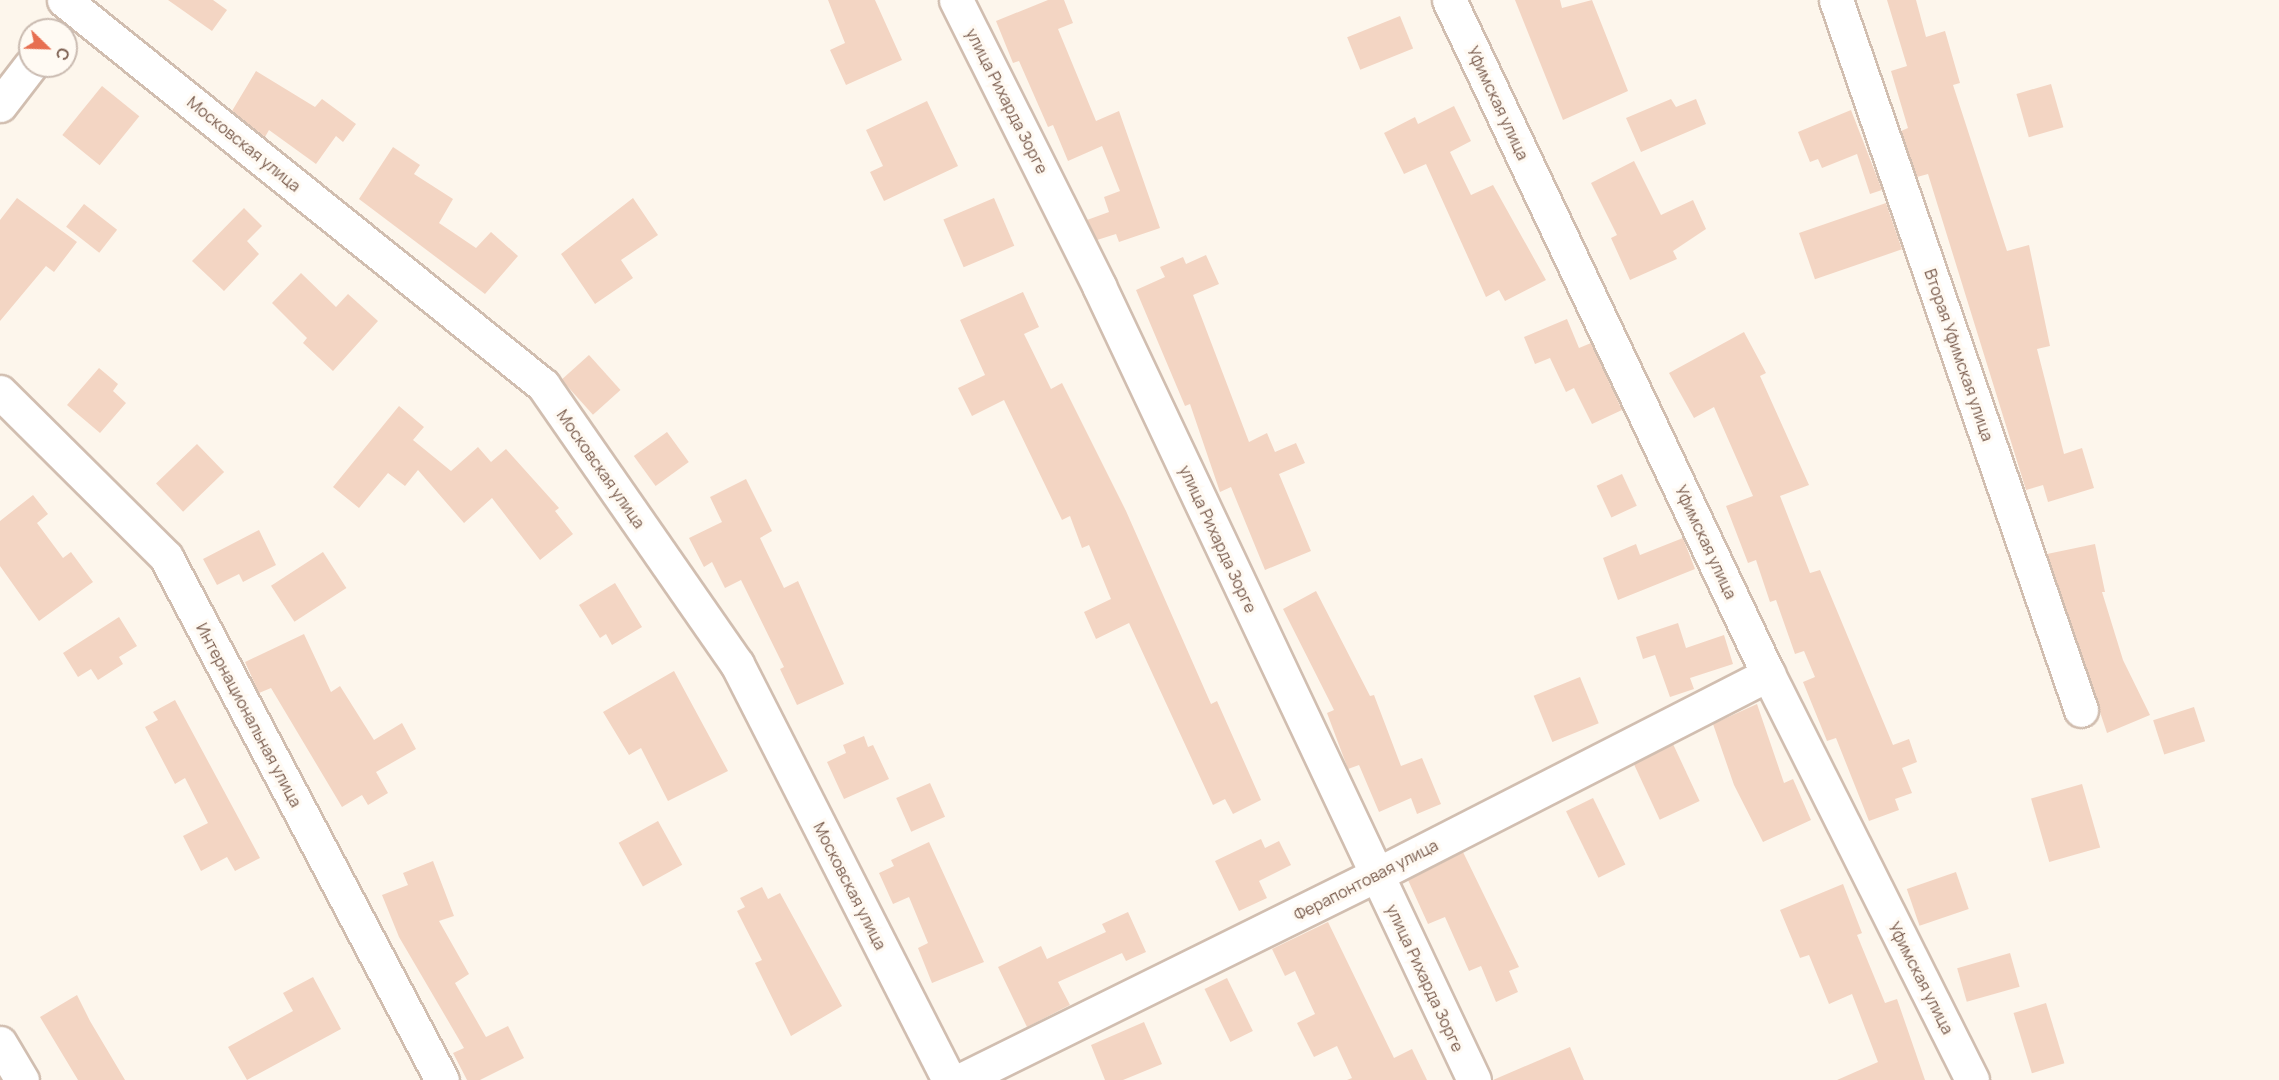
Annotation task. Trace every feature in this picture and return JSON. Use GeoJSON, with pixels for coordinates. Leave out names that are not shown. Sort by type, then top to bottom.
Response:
{"type":"FeatureCollection","features":[{"type":"Feature","properties":{"kind":"street","name":"улица Рихарда Зорге"},"geometry":{"type":"LineString","coordinates":[[956,0],[1099,286],[1474,1080]]}},
{"type":"Feature","properties":{"kind":"street","name":"Уфимская улица"},"geometry":{"type":"LineString","coordinates":[[1449,0],[1768,674],[1972,1080]]}},
{"type":"Feature","properties":{"kind":"street","name":"Вторая Уфимская улица"},"geometry":{"type":"LineString","coordinates":[[1836,0],[2081,710]]}},
{"type":"Feature","properties":{"kind":"street","name":"Московская улица"},"geometry":{"type":"LineString","coordinates":[[69,9],[543,386],[736,664],[949,1080]]}},
{"type":"Feature","properties":{"kind":"street"},"geometry":{"type":"LineString","coordinates":[[0,105],[21,78]]}},
{"type":"Feature","properties":{"kind":"street","name":"Интернациональная улица"},"geometry":{"type":"LineString","coordinates":[[0,392],[166,557],[442,1080]]}},
{"type":"Feature","properties":{"kind":"street","name":"Ферапонтовая улица"},"geometry":{"type":"LineString","coordinates":[[961,1080],[1376,876],[1768,674]]}},
{"type":"Feature","properties":{"kind":"street"},"geometry":{"type":"LineString","coordinates":[[0,1043],[22,1080]]}},
{"type":"Feature","properties":{"kind":"building"},"geometry":{"type":"Polygon","coordinates":[[[168,0],[213,0],[227,10],[212,31],[168,0]]]}},
{"type":"Feature","properties":{"kind":"building"},"geometry":{"type":"Polygon","coordinates":[[[828,0],[875,0],[902,60],[846,85],[830,50],[845,43],[828,0]]]}},
{"type":"Feature","properties":{"kind":"building"},"geometry":{"type":"Polygon","coordinates":[[[1048,0],[1064,0],[1073,23],[1058,29],[1096,121],[1119,111],[1160,228],[1119,242],[1116,234],[1097,240],[1087,220],[1109,212],[1104,197],[1120,191],[1102,146],[1068,161],[1053,125],[1048,127],[1019,61],[1013,63],[996,21],[1048,0]]]}},
{"type":"Feature","properties":{"kind":"building"},"geometry":{"type":"Polygon","coordinates":[[[1515,0],[1560,0],[1562,8],[1592,0],[1628,91],[1563,120],[1515,0]]]}},
{"type":"Feature","properties":{"kind":"building"},"geometry":{"type":"Polygon","coordinates":[[[1887,0],[1916,0],[1926,37],[1945,31],[1960,83],[1953,85],[2007,251],[2029,245],[2050,346],[2037,349],[2064,454],[2082,448],[2094,488],[2048,502],[2043,485],[2026,490],[1928,174],[1917,177],[1901,131],[1908,128],[1891,71],[1907,66],[1887,0]]]}},
{"type":"Feature","properties":{"kind":"building"},"geometry":{"type":"Polygon","coordinates":[[[1400,16],[1413,48],[1360,70],[1347,37],[1400,16]]]}},
{"type":"Feature","properties":{"kind":"building"},"geometry":{"type":"Polygon","coordinates":[[[256,71],[315,107],[322,99],[356,124],[343,142],[336,136],[316,164],[269,130],[265,137],[232,111],[256,71]]]}},
{"type":"Feature","properties":{"kind":"building"},"geometry":{"type":"Polygon","coordinates":[[[2051,84],[2063,127],[2029,137],[2016,94],[2051,84]]]}},
{"type":"Feature","properties":{"kind":"building"},"geometry":{"type":"Polygon","coordinates":[[[102,86],[139,116],[100,165],[62,135],[102,86]]]}},
{"type":"Feature","properties":{"kind":"building"},"geometry":{"type":"Polygon","coordinates":[[[1671,99],[1676,107],[1696,99],[1706,124],[1641,152],[1626,118],[1671,99]]]}},
{"type":"Feature","properties":{"kind":"building"},"geometry":{"type":"Polygon","coordinates":[[[927,101],[958,166],[884,201],[870,172],[883,166],[866,130],[927,101]]]}},
{"type":"Feature","properties":{"kind":"building"},"geometry":{"type":"Polygon","coordinates":[[[1454,106],[1471,141],[1450,152],[1471,195],[1493,185],[1546,280],[1505,301],[1499,290],[1486,297],[1426,164],[1404,174],[1384,133],[1415,117],[1418,124],[1454,106]]]}},
{"type":"Feature","properties":{"kind":"building"},"geometry":{"type":"Polygon","coordinates":[[[1851,110],[1882,190],[1870,194],[1857,154],[1822,168],[1818,159],[1810,162],[1798,132],[1851,110]]]}},
{"type":"Feature","properties":{"kind":"building"},"geometry":{"type":"Polygon","coordinates":[[[393,147],[420,165],[414,174],[453,199],[439,223],[476,248],[491,232],[518,256],[485,294],[359,199],[393,147]]]}},
{"type":"Feature","properties":{"kind":"building"},"geometry":{"type":"Polygon","coordinates":[[[1634,161],[1661,215],[1693,200],[1706,229],[1673,251],[1677,259],[1630,280],[1611,238],[1617,235],[1591,183],[1634,161]]]}},
{"type":"Feature","properties":{"kind":"building"},"geometry":{"type":"Polygon","coordinates":[[[17,198],[77,242],[54,272],[46,266],[0,321],[0,220],[17,198]]]}},
{"type":"Feature","properties":{"kind":"building"},"geometry":{"type":"Polygon","coordinates":[[[633,198],[658,235],[621,260],[633,278],[595,304],[561,254],[633,198]]]}},
{"type":"Feature","properties":{"kind":"building"},"geometry":{"type":"Polygon","coordinates":[[[994,198],[1014,246],[964,267],[943,219],[994,198]]]}},
{"type":"Feature","properties":{"kind":"building"},"geometry":{"type":"Polygon","coordinates":[[[1886,203],[1902,249],[1815,279],[1799,233],[1886,203]]]}},
{"type":"Feature","properties":{"kind":"building"},"geometry":{"type":"Polygon","coordinates":[[[84,204],[117,230],[99,253],[66,227],[84,204]]]}},
{"type":"Feature","properties":{"kind":"building"},"geometry":{"type":"Polygon","coordinates":[[[244,208],[262,226],[247,241],[259,254],[224,291],[192,261],[244,208]]]}},
{"type":"Feature","properties":{"kind":"building"},"geometry":{"type":"Polygon","coordinates":[[[1206,255],[1219,284],[1193,295],[1249,442],[1267,433],[1275,452],[1296,443],[1305,463],[1279,474],[1311,551],[1265,570],[1231,487],[1220,492],[1190,404],[1185,406],[1136,290],[1165,277],[1160,267],[1183,257],[1186,264],[1206,255]]]}},
{"type":"Feature","properties":{"kind":"building"},"geometry":{"type":"Polygon","coordinates":[[[301,273],[336,307],[348,294],[378,321],[333,371],[303,343],[307,338],[272,303],[301,273]]]}},
{"type":"Feature","properties":{"kind":"building"},"geometry":{"type":"Polygon","coordinates":[[[1023,292],[1039,327],[1024,334],[1051,389],[1062,383],[1126,511],[1211,704],[1217,701],[1261,800],[1233,814],[1225,799],[1213,805],[1129,623],[1096,639],[1084,612],[1111,599],[1089,545],[1082,548],[1070,516],[1062,520],[1004,400],[972,416],[958,388],[985,375],[960,320],[1023,292]]]}},
{"type":"Feature","properties":{"kind":"building"},"geometry":{"type":"Polygon","coordinates":[[[1567,319],[1579,348],[1591,343],[1622,410],[1592,424],[1574,388],[1566,392],[1550,358],[1535,364],[1524,337],[1567,319]]]}},
{"type":"Feature","properties":{"kind":"building"},"geometry":{"type":"Polygon","coordinates":[[[1744,332],[1766,373],[1760,376],[1809,485],[1780,496],[1810,573],[1820,570],[1893,745],[1909,739],[1917,762],[1902,768],[1912,793],[1895,799],[1899,810],[1869,821],[1836,738],[1827,741],[1803,682],[1815,677],[1804,651],[1795,654],[1776,600],[1770,602],[1756,560],[1748,563],[1726,506],[1753,496],[1714,407],[1694,418],[1669,373],[1744,332]]]}},
{"type":"Feature","properties":{"kind":"building"},"geometry":{"type":"Polygon","coordinates":[[[589,355],[620,390],[593,415],[562,380],[589,355]]]}},
{"type":"Feature","properties":{"kind":"building"},"geometry":{"type":"Polygon","coordinates":[[[99,368],[118,384],[113,391],[126,403],[100,433],[67,405],[99,368]]]}},
{"type":"Feature","properties":{"kind":"building"},"geometry":{"type":"Polygon","coordinates":[[[399,406],[424,427],[413,440],[451,471],[478,447],[491,462],[506,449],[559,508],[555,511],[573,534],[540,560],[492,498],[464,523],[418,470],[405,486],[388,473],[359,508],[333,487],[399,406]]]}},
{"type":"Feature","properties":{"kind":"building"},"geometry":{"type":"Polygon","coordinates":[[[667,432],[689,462],[656,486],[634,456],[667,432]]]}},
{"type":"Feature","properties":{"kind":"building"},"geometry":{"type":"Polygon","coordinates":[[[197,444],[224,472],[183,512],[156,484],[197,444]]]}},
{"type":"Feature","properties":{"kind":"building"},"geometry":{"type":"Polygon","coordinates":[[[1622,474],[1637,506],[1611,518],[1597,486],[1622,474]]]}},
{"type":"Feature","properties":{"kind":"building"},"geometry":{"type":"Polygon","coordinates":[[[746,479],[772,531],[760,538],[784,588],[798,581],[844,684],[797,705],[780,669],[784,667],[741,580],[725,588],[712,562],[704,567],[689,538],[722,522],[710,497],[746,479]]]}},
{"type":"Feature","properties":{"kind":"building"},"geometry":{"type":"Polygon","coordinates":[[[33,495],[48,514],[37,523],[63,558],[71,552],[93,582],[39,621],[0,566],[0,521],[33,495]]]}},
{"type":"Feature","properties":{"kind":"building"},"geometry":{"type":"Polygon","coordinates":[[[259,530],[276,565],[243,582],[239,574],[217,585],[203,559],[259,530]]]}},
{"type":"Feature","properties":{"kind":"building"},"geometry":{"type":"Polygon","coordinates":[[[1683,538],[1695,569],[1618,600],[1603,558],[1636,544],[1640,555],[1683,538]]]}},
{"type":"Feature","properties":{"kind":"building"},"geometry":{"type":"Polygon","coordinates":[[[2095,544],[2105,592],[2102,592],[2123,660],[2150,715],[2107,733],[2047,554],[2095,544]]]}},
{"type":"Feature","properties":{"kind":"building"},"geometry":{"type":"Polygon","coordinates":[[[323,552],[346,588],[294,622],[271,586],[323,552]]]}},
{"type":"Feature","properties":{"kind":"building"},"geometry":{"type":"Polygon","coordinates":[[[615,583],[642,627],[612,645],[606,634],[600,638],[579,605],[615,583]]]}},
{"type":"Feature","properties":{"kind":"building"},"geometry":{"type":"Polygon","coordinates":[[[1316,591],[1370,696],[1374,695],[1401,766],[1422,758],[1441,804],[1417,814],[1411,798],[1379,812],[1359,765],[1348,769],[1327,713],[1334,710],[1283,609],[1316,591]]]}},
{"type":"Feature","properties":{"kind":"building"},"geometry":{"type":"Polygon","coordinates":[[[119,617],[137,646],[119,657],[123,664],[98,680],[91,669],[78,677],[63,653],[119,617]]]}},
{"type":"Feature","properties":{"kind":"building"},"geometry":{"type":"Polygon","coordinates":[[[1678,623],[1686,648],[1724,635],[1733,664],[1690,678],[1694,689],[1670,697],[1655,655],[1643,659],[1636,637],[1678,623]]]}},
{"type":"Feature","properties":{"kind":"building"},"geometry":{"type":"Polygon","coordinates":[[[304,634],[331,692],[340,686],[374,740],[402,723],[416,749],[376,772],[388,793],[368,805],[362,795],[342,807],[271,688],[259,693],[245,662],[304,634]]]}},
{"type":"Feature","properties":{"kind":"building"},"geometry":{"type":"Polygon","coordinates":[[[674,671],[728,771],[668,801],[641,748],[629,755],[603,712],[674,671]]]}},
{"type":"Feature","properties":{"kind":"building"},"geometry":{"type":"Polygon","coordinates":[[[1580,677],[1599,723],[1552,742],[1534,696],[1580,677]]]}},
{"type":"Feature","properties":{"kind":"building"},"geometry":{"type":"Polygon","coordinates":[[[175,700],[260,858],[235,871],[227,857],[201,871],[183,836],[208,823],[185,778],[175,784],[145,727],[158,720],[153,712],[175,700]]]}},
{"type":"Feature","properties":{"kind":"building"},"geometry":{"type":"Polygon","coordinates":[[[1757,704],[1784,783],[1793,779],[1811,820],[1763,842],[1734,785],[1713,724],[1757,704]]]}},
{"type":"Feature","properties":{"kind":"building"},"geometry":{"type":"Polygon","coordinates":[[[2194,707],[2205,741],[2164,755],[2153,720],[2194,707]]]}},
{"type":"Feature","properties":{"kind":"building"},"geometry":{"type":"Polygon","coordinates":[[[864,736],[868,747],[873,745],[889,779],[844,799],[827,762],[846,753],[843,745],[864,736]]]}},
{"type":"Feature","properties":{"kind":"building"},"geometry":{"type":"Polygon","coordinates":[[[1673,744],[1700,801],[1660,820],[1633,763],[1673,744]]]}},
{"type":"Feature","properties":{"kind":"building"},"geometry":{"type":"Polygon","coordinates":[[[930,783],[945,817],[911,832],[896,798],[930,783]]]}},
{"type":"Feature","properties":{"kind":"building"},"geometry":{"type":"Polygon","coordinates":[[[2082,784],[2100,847],[2049,862],[2031,799],[2082,784]]]}},
{"type":"Feature","properties":{"kind":"building"},"geometry":{"type":"Polygon","coordinates":[[[1593,798],[1625,865],[1598,878],[1566,811],[1593,798]]]}},
{"type":"Feature","properties":{"kind":"building"},"geometry":{"type":"Polygon","coordinates":[[[658,821],[682,865],[643,887],[619,843],[658,821]]]}},
{"type":"Feature","properties":{"kind":"building"},"geometry":{"type":"Polygon","coordinates":[[[1261,839],[1265,848],[1279,841],[1291,865],[1259,881],[1267,898],[1239,911],[1215,861],[1261,839]]]}},
{"type":"Feature","properties":{"kind":"building"},"geometry":{"type":"Polygon","coordinates":[[[929,842],[984,962],[932,983],[918,948],[928,943],[909,897],[893,904],[879,873],[894,866],[891,860],[929,842]]]}},
{"type":"Feature","properties":{"kind":"building"},"geometry":{"type":"Polygon","coordinates":[[[1463,852],[1519,967],[1509,971],[1518,992],[1496,1002],[1481,966],[1469,971],[1445,917],[1428,924],[1408,880],[1463,852]]]}},
{"type":"Feature","properties":{"kind":"building"},"geometry":{"type":"Polygon","coordinates":[[[433,861],[454,916],[439,921],[469,974],[455,983],[486,1037],[508,1026],[524,1058],[480,1080],[467,1080],[453,1053],[464,1048],[399,937],[382,895],[408,885],[403,873],[433,861]]]}},
{"type":"Feature","properties":{"kind":"building"},"geometry":{"type":"Polygon","coordinates":[[[1956,872],[1969,909],[1920,926],[1907,889],[1956,872]]]}},
{"type":"Feature","properties":{"kind":"building"},"geometry":{"type":"Polygon","coordinates":[[[1843,884],[1862,933],[1857,935],[1885,1003],[1897,999],[1925,1080],[1837,1080],[1878,1062],[1852,994],[1829,1004],[1809,955],[1800,958],[1780,910],[1843,884]]]}},
{"type":"Feature","properties":{"kind":"building"},"geometry":{"type":"Polygon","coordinates":[[[762,887],[768,899],[780,893],[842,1006],[791,1036],[755,963],[762,960],[737,911],[745,907],[740,898],[762,887]]]}},
{"type":"Feature","properties":{"kind":"building"},"geometry":{"type":"Polygon","coordinates":[[[1128,912],[1146,952],[1126,961],[1122,953],[1058,982],[1070,1005],[1027,1027],[998,967],[1041,946],[1047,959],[1106,932],[1102,924],[1128,912]]]}},
{"type":"Feature","properties":{"kind":"building"},"geometry":{"type":"Polygon","coordinates":[[[1328,922],[1394,1058],[1412,1049],[1427,1080],[1347,1080],[1352,1078],[1337,1046],[1314,1057],[1297,1023],[1315,1014],[1295,971],[1285,976],[1272,949],[1328,922]]]}},
{"type":"Feature","properties":{"kind":"building"},"geometry":{"type":"Polygon","coordinates":[[[2010,953],[2020,987],[1967,1002],[1957,968],[2010,953]]]}},
{"type":"Feature","properties":{"kind":"building"},"geometry":{"type":"Polygon","coordinates":[[[313,977],[341,1029],[247,1080],[228,1047],[293,1011],[283,993],[313,977]]]}},
{"type":"Feature","properties":{"kind":"building"},"geometry":{"type":"Polygon","coordinates":[[[1227,978],[1253,1031],[1230,1042],[1205,989],[1227,978]]]}},
{"type":"Feature","properties":{"kind":"building"},"geometry":{"type":"Polygon","coordinates":[[[77,995],[125,1080],[78,1080],[40,1017],[77,995]]]}},
{"type":"Feature","properties":{"kind":"building"},"geometry":{"type":"Polygon","coordinates":[[[2046,1003],[2064,1063],[2032,1073],[2013,1013],[2046,1003]]]}},
{"type":"Feature","properties":{"kind":"building"},"geometry":{"type":"Polygon","coordinates":[[[1144,1022],[1162,1064],[1123,1080],[1105,1080],[1091,1045],[1144,1022]]]}},
{"type":"Feature","properties":{"kind":"building"},"geometry":{"type":"Polygon","coordinates":[[[1570,1047],[1584,1080],[1493,1080],[1570,1047]]]}}]}
